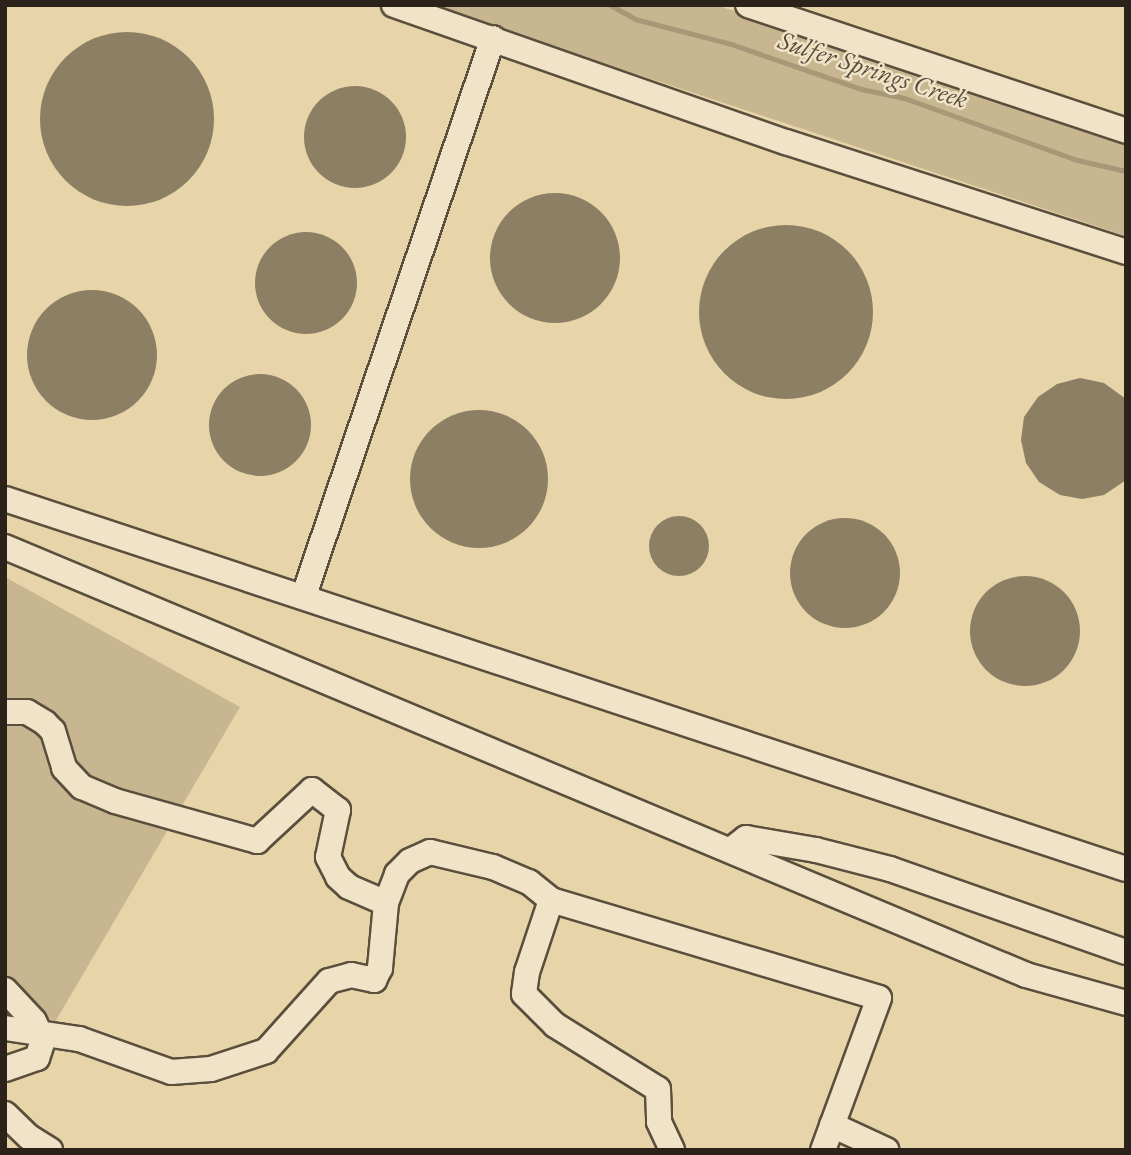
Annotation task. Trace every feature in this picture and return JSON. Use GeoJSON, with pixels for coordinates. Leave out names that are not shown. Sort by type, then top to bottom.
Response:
{"type":"FeatureCollection","features":[{"type":"Feature","properties":{"kind":"street"},"geometry":{"type":"LineString","coordinates":[[394,5],[786,142],[1126,252]]}},
{"type":"Feature","properties":{"kind":"street"},"geometry":{"type":"LineString","coordinates":[[748,5],[1126,131]]}},
{"type":"Feature","properties":{"kind":"street"},"geometry":{"type":"LineString","coordinates":[[304,595],[493,38]]}},
{"type":"Feature","properties":{"kind":"street"},"geometry":{"type":"LineString","coordinates":[[5,499],[304,595],[1126,869]]}},
{"type":"Feature","properties":{"kind":"street"},"geometry":{"type":"LineString","coordinates":[[5,547],[732,849],[1026,975],[1126,1003]]}},
{"type":"Feature","properties":{"kind":"street"},"geometry":{"type":"LineString","coordinates":[[5,712],[27,712],[45,723],[53,731],[64,768],[82,787],[115,801],[257,841],[312,790],[338,810],[328,857],[338,877],[349,887],[386,903]]}},
{"type":"Feature","properties":{"kind":"street"},"geometry":{"type":"LineString","coordinates":[[732,849],[746,838],[828,853],[890,869],[1126,951]]}},
{"type":"Feature","properties":{"kind":"street"},"geometry":{"type":"LineString","coordinates":[[5,1028],[42,1037],[79,1039],[171,1072],[211,1069],[266,1051],[329,981],[351,975],[374,980],[380,968],[386,903],[397,874],[410,861],[430,852],[493,867],[529,882],[551,900],[879,998],[823,1150]]}},
{"type":"Feature","properties":{"kind":"street"},"geometry":{"type":"LineString","coordinates":[[551,900],[527,972],[524,994],[555,1026],[659,1089],[659,1122],[672,1150]]}},
{"type":"Feature","properties":{"kind":"street"},"geometry":{"type":"LineString","coordinates":[[5,990],[42,1037]]}},
{"type":"Feature","properties":{"kind":"street"},"geometry":{"type":"LineString","coordinates":[[5,1069],[37,1058],[42,1037]]}},
{"type":"Feature","properties":{"kind":"street"},"geometry":{"type":"LineString","coordinates":[[5,1114],[44,1148]]}},
{"type":"Feature","properties":{"kind":"street"},"geometry":{"type":"LineString","coordinates":[[832,1125],[886,1150]]}},
{"type":"Feature","properties":{"kind":"shaded area"},"geometry":{"type":"Polygon","coordinates":[[[428,5],[716,5],[1126,140],[1126,236],[428,5]]]}},
{"type":"Feature","properties":{"kind":"shaded area"},"geometry":{"type":"Polygon","coordinates":[[[5,577],[240,707],[55,1022],[5,992],[5,577]]]}},
{"type":"Feature","properties":{"kind":"building"},"geometry":{"type":"Polygon","coordinates":[[[127,32],[160,38],[189,57],[208,86],[214,119],[208,152],[189,181],[160,200],[127,206],[94,200],[65,181],[46,152],[40,119],[46,86],[65,57],[94,38],[127,32]]]}},
{"type":"Feature","properties":{"kind":"building"},"geometry":{"type":"Polygon","coordinates":[[[355,86],[374,90],[391,101],[402,118],[406,137],[402,156],[391,173],[374,184],[355,188],[336,184],[319,173],[308,156],[304,137],[308,118],[319,101],[336,90],[355,86]]]}},
{"type":"Feature","properties":{"kind":"building"},"geometry":{"type":"Polygon","coordinates":[[[555,193],[580,198],[601,212],[615,233],[620,258],[615,283],[601,304],[580,318],[555,323],[530,318],[509,304],[495,283],[490,258],[495,233],[509,212],[530,198],[555,193]]]}},
{"type":"Feature","properties":{"kind":"building"},"geometry":{"type":"Polygon","coordinates":[[[786,225],[819,231],[848,250],[867,279],[873,312],[867,345],[848,374],[819,393],[786,399],[753,393],[724,374],[705,345],[699,312],[705,279],[724,250],[753,231],[786,225]]]}},
{"type":"Feature","properties":{"kind":"building"},"geometry":{"type":"Polygon","coordinates":[[[306,232],[325,236],[342,247],[353,264],[357,283],[353,302],[342,319],[325,330],[306,334],[287,330],[270,319],[259,302],[255,283],[259,264],[270,247],[287,236],[306,232]]]}},
{"type":"Feature","properties":{"kind":"building"},"geometry":{"type":"Polygon","coordinates":[[[92,290],[117,295],[138,309],[152,330],[157,355],[152,380],[138,401],[117,415],[92,420],[67,415],[46,401],[32,380],[27,355],[32,330],[46,309],[67,295],[92,290]]]}},
{"type":"Feature","properties":{"kind":"building"},"geometry":{"type":"Polygon","coordinates":[[[260,374],[280,378],[296,389],[307,405],[311,425],[307,445],[296,461],[280,472],[260,476],[240,472],[224,461],[213,445],[209,425],[213,405],[224,389],[240,378],[260,374]]]}},
{"type":"Feature","properties":{"kind":"building"},"geometry":{"type":"Polygon","coordinates":[[[1080,378],[1104,383],[1126,399],[1126,480],[1104,495],[1082,499],[1060,495],[1039,482],[1026,463],[1021,440],[1024,417],[1038,397],[1057,384],[1080,378]]]}},
{"type":"Feature","properties":{"kind":"building"},"geometry":{"type":"Polygon","coordinates":[[[479,410],[505,416],[527,431],[542,453],[548,479],[542,505],[527,527],[505,542],[479,548],[453,542],[431,527],[416,505],[410,479],[416,453],[431,431],[453,416],[479,410]]]}},
{"type":"Feature","properties":{"kind":"building"},"geometry":{"type":"Polygon","coordinates":[[[679,516],[696,521],[704,529],[709,546],[704,563],[696,571],[679,576],[662,571],[654,563],[649,546],[654,529],[662,521],[679,516]]]}},
{"type":"Feature","properties":{"kind":"building"},"geometry":{"type":"Polygon","coordinates":[[[845,518],[866,522],[884,534],[896,552],[900,573],[896,594],[884,612],[866,624],[845,628],[824,624],[806,612],[794,594],[790,573],[794,552],[806,534],[824,522],[845,518]]]}},
{"type":"Feature","properties":{"kind":"building"},"geometry":{"type":"Polygon","coordinates":[[[1025,576],[1046,580],[1064,592],[1076,610],[1080,631],[1076,652],[1064,670],[1046,682],[1025,686],[1004,682],[986,670],[974,652],[970,631],[974,610],[986,592],[1004,580],[1025,576]]]}},
{"type":"Feature","properties":{"kind":"waterway","name":"Sulfer Springs Creek"},"geometry":{"type":"LineString","coordinates":[[610,5],[635,19],[731,44],[861,89],[904,98],[1077,160],[1126,171]]}}]}
